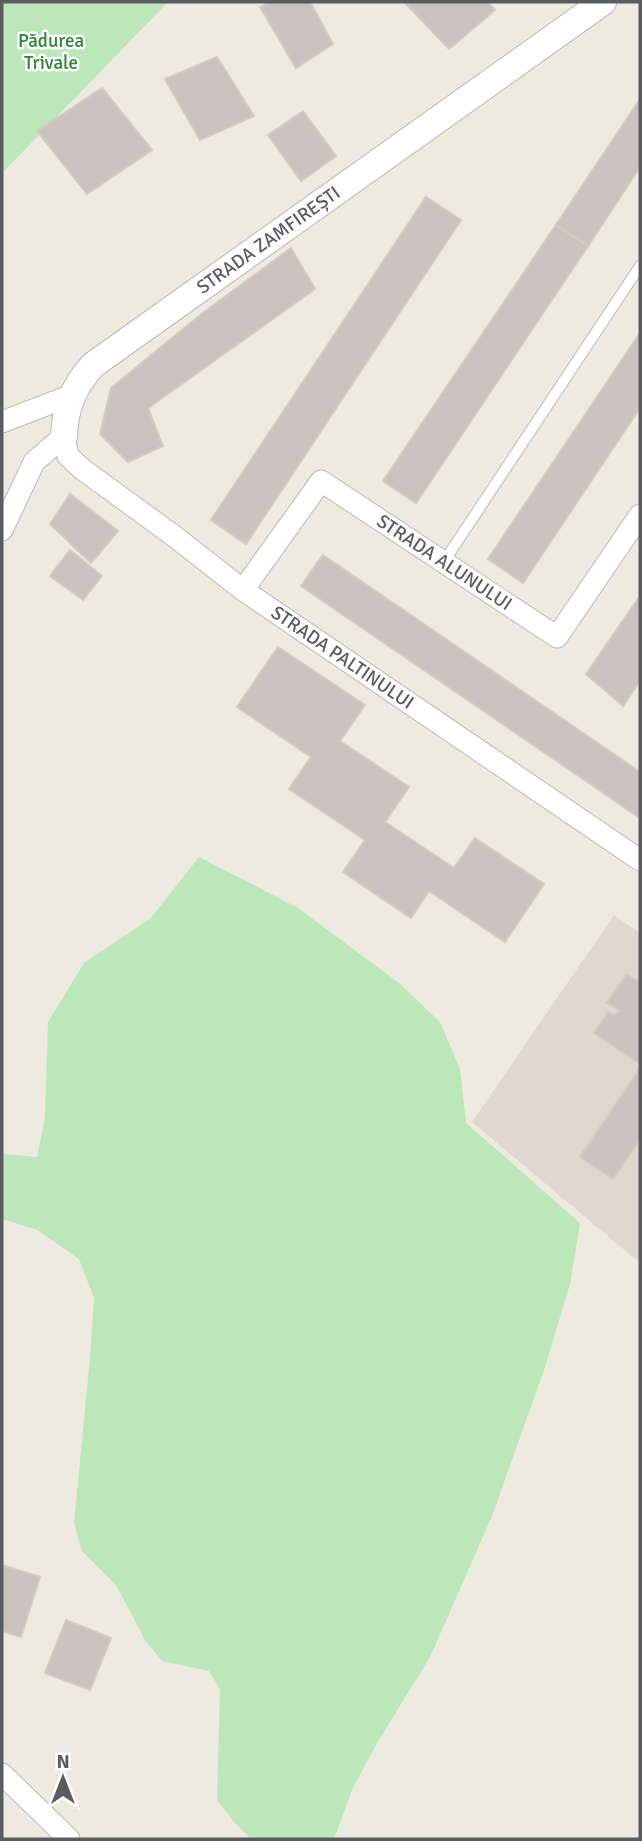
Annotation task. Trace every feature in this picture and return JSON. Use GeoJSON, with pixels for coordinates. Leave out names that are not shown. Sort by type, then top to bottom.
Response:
{"type":"FeatureCollection","features":[{"type":"Feature","properties":{"kind":"street","name":"STRADA ZAMFIREȘTI"},"geometry":{"type":"LineString","coordinates":[[64,436],[64,415],[72,395],[93,365],[603,2]]}},
{"type":"Feature","properties":{"kind":"street"},"geometry":{"type":"LineString","coordinates":[[2,422],[72,395]]}},
{"type":"Feature","properties":{"kind":"street"},"geometry":{"type":"LineString","coordinates":[[2,530],[34,462],[64,436]]}},
{"type":"Feature","properties":{"kind":"street","name":"STRADA PALTINULUI"},"geometry":{"type":"LineString","coordinates":[[64,436],[68,456],[82,469],[243,590],[640,860]]}},
{"type":"Feature","properties":{"kind":"street","name":"STRADA ALUNULUI"},"geometry":{"type":"LineString","coordinates":[[243,590],[321,481],[557,637],[640,515]]}},
{"type":"Feature","properties":{"kind":"street"},"geometry":{"type":"LineString","coordinates":[[2,1774],[69,1839]]}},
{"type":"Feature","properties":{"kind":"lane"},"geometry":{"type":"LineString","coordinates":[[443,563],[640,267]]}},
{"type":"Feature","properties":{"kind":"shaded area"},"geometry":{"type":"Polygon","coordinates":[[[614,915],[640,933],[640,1263],[472,1122],[614,915]]]}},
{"type":"Feature","properties":{"kind":"green space","name":"Pădurea Trivale"},"geometry":{"type":"Polygon","coordinates":[[[2,2],[168,2],[2,173],[2,2]]]}},
{"type":"Feature","properties":{"kind":"green space"},"geometry":{"type":"Polygon","coordinates":[[[199,857],[298,908],[399,983],[440,1022],[460,1069],[466,1123],[580,1223],[570,1284],[544,1370],[492,1516],[430,1657],[377,1743],[352,1790],[334,1839],[251,1839],[234,1822],[217,1800],[220,1689],[209,1671],[162,1661],[145,1640],[116,1585],[82,1551],[74,1523],[94,1298],[79,1259],[37,1230],[2,1219],[2,1154],[37,1157],[45,1118],[48,1022],[84,963],[150,919],[199,857]]]}},
{"type":"Feature","properties":{"kind":"building"},"geometry":{"type":"Polygon","coordinates":[[[271,2],[310,2],[333,44],[296,68],[260,7],[271,2]]]}},
{"type":"Feature","properties":{"kind":"building"},"geometry":{"type":"Polygon","coordinates":[[[404,2],[487,2],[495,10],[449,49],[404,2]]]}},
{"type":"Feature","properties":{"kind":"building"},"geometry":{"type":"Polygon","coordinates":[[[217,57],[254,116],[200,140],[165,79],[217,57]]]}},
{"type":"Feature","properties":{"kind":"building"},"geometry":{"type":"Polygon","coordinates":[[[102,88],[152,150],[87,194],[37,131],[102,88]]]}},
{"type":"Feature","properties":{"kind":"building"},"geometry":{"type":"Polygon","coordinates":[[[640,99],[640,167],[588,246],[556,225],[640,99]]]}},
{"type":"Feature","properties":{"kind":"building"},"geometry":{"type":"Polygon","coordinates":[[[303,111],[336,156],[301,181],[268,135],[303,111]]]}},
{"type":"Feature","properties":{"kind":"building"},"geometry":{"type":"Polygon","coordinates":[[[426,197],[461,220],[246,544],[211,520],[426,197]]]}},
{"type":"Feature","properties":{"kind":"building"},"geometry":{"type":"Polygon","coordinates":[[[556,225],[588,246],[416,503],[383,481],[556,225]]]}},
{"type":"Feature","properties":{"kind":"building"},"geometry":{"type":"Polygon","coordinates":[[[291,248],[315,289],[148,408],[163,446],[128,462],[100,434],[111,388],[200,315],[291,248]]]}},
{"type":"Feature","properties":{"kind":"building"},"geometry":{"type":"Polygon","coordinates":[[[640,333],[640,408],[523,583],[488,559],[640,333]]]}},
{"type":"Feature","properties":{"kind":"building"},"geometry":{"type":"Polygon","coordinates":[[[70,494],[118,531],[91,563],[50,524],[70,494]]]}},
{"type":"Feature","properties":{"kind":"building"},"geometry":{"type":"Polygon","coordinates":[[[70,550],[102,576],[83,600],[50,576],[70,550]]]}},
{"type":"Feature","properties":{"kind":"building"},"geometry":{"type":"Polygon","coordinates":[[[323,555],[640,772],[640,818],[301,586],[323,555]]]}},
{"type":"Feature","properties":{"kind":"building"},"geometry":{"type":"Polygon","coordinates":[[[640,596],[640,681],[623,706],[586,674],[640,596]]]}},
{"type":"Feature","properties":{"kind":"building"},"geometry":{"type":"Polygon","coordinates":[[[278,647],[365,705],[340,741],[409,787],[385,822],[454,868],[475,838],[544,884],[505,942],[429,891],[411,918],[343,872],[365,840],[289,789],[311,757],[237,707],[278,647]]]}},
{"type":"Feature","properties":{"kind":"building"},"geometry":{"type":"Polygon","coordinates":[[[627,974],[640,983],[640,1064],[594,1033],[608,1012],[615,1016],[619,1010],[607,1003],[627,974]]]}},
{"type":"Feature","properties":{"kind":"building"},"geometry":{"type":"Polygon","coordinates":[[[640,1068],[640,1139],[613,1179],[580,1157],[640,1068]]]}},
{"type":"Feature","properties":{"kind":"building"},"geometry":{"type":"Polygon","coordinates":[[[2,1565],[40,1577],[21,1637],[2,1631],[2,1565]]]}},
{"type":"Feature","properties":{"kind":"building"},"geometry":{"type":"Polygon","coordinates":[[[66,1620],[111,1638],[90,1690],[45,1673],[66,1620]]]}}]}
